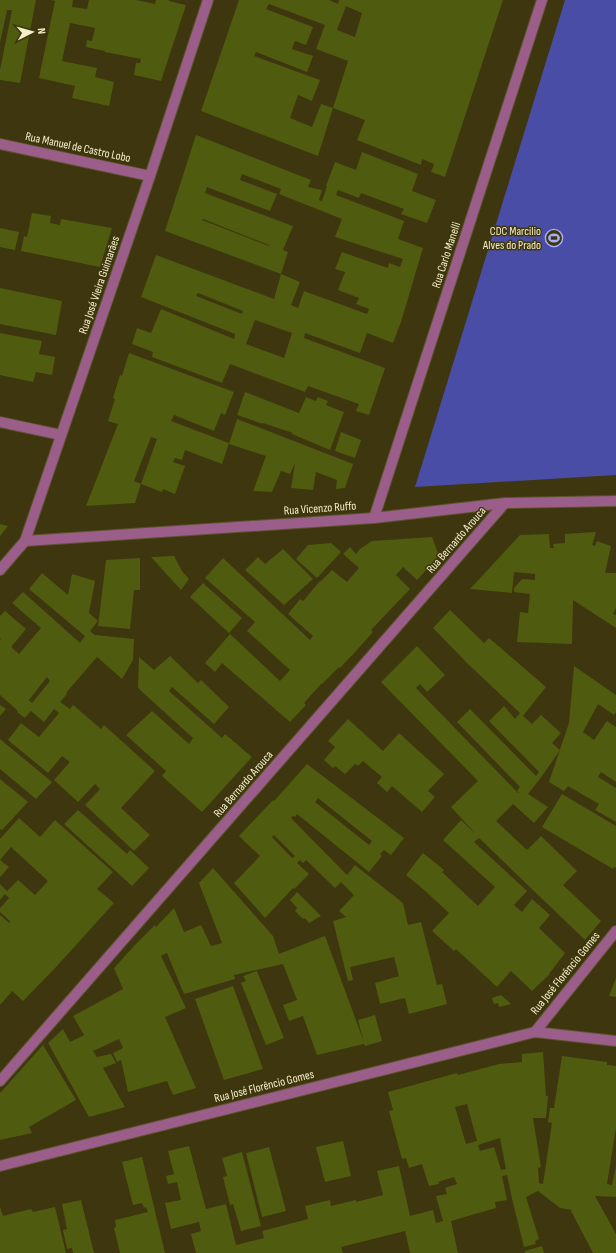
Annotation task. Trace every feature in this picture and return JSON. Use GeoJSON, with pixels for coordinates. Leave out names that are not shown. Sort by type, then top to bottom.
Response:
{"type":"FeatureCollection","features":[{"type":"Feature","properties":{"kind":"street","name":"Rua José Vieira Guimarães"},"geometry":{"type":"LineString","coordinates":[[0,570],[25,541],[150,176],[208,0]]}},
{"type":"Feature","properties":{"kind":"street","name":"Rua Carlo Manelli"},"geometry":{"type":"LineString","coordinates":[[374,518],[542,0]]}},
{"type":"Feature","properties":{"kind":"street","name":"Rua Manuel de Castro Lobo"},"geometry":{"type":"LineString","coordinates":[[0,144],[150,176]]}},
{"type":"Feature","properties":{"kind":"street"},"geometry":{"type":"LineString","coordinates":[[0,422],[61,435]]}},
{"type":"Feature","properties":{"kind":"street","name":"Rua Vicenzo Ruffo"},"geometry":{"type":"LineString","coordinates":[[25,541],[374,518],[505,503],[616,502]]}},
{"type":"Feature","properties":{"kind":"street","name":"Rua Bernardo Arouca"},"geometry":{"type":"LineString","coordinates":[[0,1081],[505,503]]}},
{"type":"Feature","properties":{"kind":"street","name":"Rua José Florêncio Gomes"},"geometry":{"type":"LineString","coordinates":[[535,1032],[616,931]]}},
{"type":"Feature","properties":{"kind":"street","name":"Rua José Florêncio Gomes"},"geometry":{"type":"LineString","coordinates":[[0,1166],[535,1032],[616,1041]]}},
{"type":"Feature","properties":{"kind":"shaded area","name":"CDC Marcilio Alves do Prado"},"geometry":{"type":"Polygon","coordinates":[[[565,0],[616,0],[616,475],[415,487],[565,0]]]}},
{"type":"Feature","properties":{"kind":"building"},"geometry":{"type":"Polygon","coordinates":[[[0,0],[36,0],[20,83],[0,80],[0,70],[12,10],[7,10],[0,43],[0,0]]]}},
{"type":"Feature","properties":{"kind":"building"},"geometry":{"type":"Polygon","coordinates":[[[51,0],[73,0],[72,7],[87,9],[89,0],[136,0],[155,4],[156,0],[169,0],[186,5],[161,81],[134,75],[136,63],[140,63],[141,59],[86,47],[87,40],[92,41],[95,28],[70,23],[62,61],[97,68],[95,77],[114,82],[109,106],[72,98],[75,86],[39,78],[55,1],[51,0]]]}},
{"type":"Feature","properties":{"kind":"building"},"geometry":{"type":"Polygon","coordinates":[[[239,0],[329,0],[338,4],[339,0],[503,0],[445,177],[431,172],[434,164],[422,159],[421,165],[357,140],[365,120],[333,108],[318,156],[201,111],[239,0]],[[269,4],[266,9],[313,27],[306,45],[295,41],[292,49],[313,56],[307,72],[256,52],[254,56],[320,80],[312,101],[298,95],[290,118],[312,127],[321,104],[333,108],[348,61],[316,49],[325,25],[269,4]],[[346,6],[337,30],[355,37],[362,13],[346,6]]]}},
{"type":"Feature","properties":{"kind":"building"},"geometry":{"type":"Polygon","coordinates":[[[196,135],[311,180],[308,187],[322,190],[319,200],[322,201],[335,162],[356,170],[362,152],[418,174],[412,191],[436,200],[427,223],[401,214],[404,209],[361,193],[359,198],[338,190],[336,195],[404,221],[398,239],[423,248],[401,322],[393,343],[367,333],[360,353],[305,333],[304,338],[385,368],[369,415],[356,411],[359,404],[308,386],[305,392],[230,364],[222,383],[152,357],[153,352],[132,344],[137,328],[151,333],[161,309],[234,339],[235,334],[141,297],[156,255],[274,299],[281,274],[165,231],[196,135]],[[242,174],[240,180],[277,194],[270,211],[207,187],[205,193],[293,226],[283,250],[288,252],[281,274],[300,282],[291,305],[298,308],[304,291],[367,314],[369,309],[356,304],[359,298],[338,290],[345,272],[335,269],[342,252],[388,268],[389,263],[400,267],[403,259],[335,237],[342,219],[279,194],[281,189],[242,174]],[[203,219],[202,220],[269,246],[269,245],[203,219]],[[198,293],[196,296],[242,314],[243,311],[198,293]],[[255,320],[246,344],[284,358],[292,333],[255,320]]]}},
{"type":"Feature","properties":{"kind":"building"},"geometry":{"type":"Polygon","coordinates":[[[32,213],[51,216],[50,223],[60,225],[61,219],[112,228],[100,267],[21,251],[24,236],[27,237],[32,213]]]}},
{"type":"Feature","properties":{"kind":"building"},"geometry":{"type":"Polygon","coordinates":[[[0,228],[19,232],[15,250],[0,247],[0,228]]]}},
{"type":"Feature","properties":{"kind":"building"},"geometry":{"type":"Polygon","coordinates":[[[0,288],[62,301],[56,335],[0,324],[0,288]]]}},
{"type":"Feature","properties":{"kind":"building"},"geometry":{"type":"Polygon","coordinates":[[[0,333],[42,341],[39,354],[55,357],[52,375],[36,372],[33,382],[0,375],[0,333]]]}},
{"type":"Feature","properties":{"kind":"building"},"geometry":{"type":"Polygon","coordinates":[[[129,353],[234,392],[225,415],[221,413],[214,431],[174,415],[171,421],[229,443],[222,464],[185,450],[182,460],[175,458],[173,462],[185,466],[175,494],[163,489],[162,492],[141,484],[135,503],[86,506],[118,424],[108,421],[115,399],[113,398],[120,375],[122,376],[129,353]],[[151,437],[134,481],[141,484],[157,439],[151,437]]]}},
{"type":"Feature","properties":{"kind":"building"},"geometry":{"type":"Polygon","coordinates":[[[245,392],[299,413],[306,397],[316,401],[318,397],[328,401],[326,405],[344,412],[330,450],[292,434],[293,433],[237,415],[245,392]]]}},
{"type":"Feature","properties":{"kind":"building"},"geometry":{"type":"Polygon","coordinates":[[[237,419],[353,464],[345,488],[336,489],[337,480],[316,472],[313,490],[291,488],[295,463],[290,474],[281,471],[272,492],[253,491],[266,456],[229,444],[237,419]]]}},
{"type":"Feature","properties":{"kind":"building"},"geometry":{"type":"Polygon","coordinates":[[[341,432],[361,440],[355,458],[335,451],[341,432]]]}},
{"type":"Feature","properties":{"kind":"building"},"geometry":{"type":"Polygon","coordinates":[[[0,524],[8,526],[0,536],[0,524]]]}},
{"type":"Feature","properties":{"kind":"building"},"geometry":{"type":"Polygon","coordinates":[[[596,532],[592,545],[595,546],[597,541],[611,546],[605,573],[616,573],[616,608],[613,614],[616,615],[616,628],[573,600],[572,644],[517,642],[520,612],[528,613],[530,594],[514,592],[514,588],[522,579],[535,580],[535,574],[514,572],[512,593],[470,589],[520,535],[549,534],[550,548],[554,548],[553,544],[565,543],[565,534],[596,532]]]}},
{"type":"Feature","properties":{"kind":"building"},"geometry":{"type":"Polygon","coordinates":[[[432,537],[439,556],[417,580],[403,567],[396,575],[410,589],[371,630],[373,632],[357,650],[340,668],[339,667],[322,683],[304,703],[306,705],[290,722],[222,663],[215,672],[205,663],[230,634],[280,681],[290,670],[247,631],[255,622],[205,578],[223,558],[310,640],[313,636],[288,614],[300,599],[303,601],[320,581],[332,570],[347,582],[359,568],[343,554],[350,547],[356,554],[360,549],[372,541],[432,537]]]}},
{"type":"Feature","properties":{"kind":"building"},"geometry":{"type":"Polygon","coordinates":[[[331,543],[341,552],[317,578],[296,559],[308,545],[331,543]]]}},
{"type":"Feature","properties":{"kind":"building"},"geometry":{"type":"Polygon","coordinates":[[[283,549],[313,579],[284,605],[245,570],[258,557],[265,564],[283,549]]]}},
{"type":"Feature","properties":{"kind":"building"},"geometry":{"type":"Polygon","coordinates":[[[174,556],[182,571],[189,579],[181,590],[151,557],[174,556]]]}},
{"type":"Feature","properties":{"kind":"building"},"geometry":{"type":"Polygon","coordinates":[[[140,558],[140,590],[134,590],[130,629],[98,626],[106,560],[140,558]]]}},
{"type":"Feature","properties":{"kind":"building"},"geometry":{"type":"Polygon","coordinates":[[[42,573],[68,595],[72,574],[95,581],[89,613],[98,621],[90,631],[96,636],[134,639],[133,660],[122,679],[97,657],[60,702],[70,709],[73,705],[101,729],[104,725],[155,771],[121,808],[150,835],[134,851],[85,805],[100,789],[95,784],[78,802],[54,780],[70,762],[62,756],[48,773],[8,740],[21,723],[39,737],[59,713],[54,709],[44,722],[31,711],[25,718],[0,695],[0,616],[5,611],[26,629],[11,647],[19,654],[41,628],[12,603],[23,592],[80,643],[85,636],[29,589],[42,573]],[[47,677],[29,700],[32,703],[50,681],[47,677]]]}},
{"type":"Feature","properties":{"kind":"building"},"geometry":{"type":"Polygon","coordinates":[[[203,583],[242,618],[229,633],[190,597],[203,583]]]}},
{"type":"Feature","properties":{"kind":"building"},"geometry":{"type":"Polygon","coordinates":[[[450,610],[484,643],[489,638],[546,687],[523,716],[532,724],[541,715],[561,733],[552,743],[560,750],[528,794],[548,807],[534,823],[513,804],[496,821],[527,850],[541,836],[577,871],[563,885],[601,921],[585,940],[479,838],[474,842],[527,891],[514,905],[522,912],[532,899],[550,915],[539,928],[565,953],[550,974],[532,991],[511,971],[497,987],[456,949],[454,951],[432,931],[449,913],[406,875],[423,853],[444,870],[442,872],[478,906],[495,887],[443,840],[461,820],[476,834],[451,807],[478,781],[381,682],[417,646],[445,675],[427,692],[420,684],[416,688],[518,793],[517,791],[520,787],[457,722],[470,709],[536,776],[539,772],[489,721],[504,706],[515,719],[520,713],[468,664],[433,628],[450,610]]]}},
{"type":"Feature","properties":{"kind":"building"},"geometry":{"type":"Polygon","coordinates":[[[170,656],[198,683],[201,680],[229,707],[214,724],[172,687],[169,691],[222,738],[225,734],[252,757],[202,812],[162,776],[166,771],[126,735],[152,711],[189,744],[193,738],[138,688],[139,657],[154,670],[170,656]]]}},
{"type":"Feature","properties":{"kind":"building"},"geometry":{"type":"Polygon","coordinates":[[[574,666],[616,695],[616,712],[614,715],[598,704],[583,732],[594,740],[607,721],[616,727],[616,782],[601,772],[598,777],[616,788],[616,822],[595,810],[599,804],[568,786],[564,791],[549,782],[569,723],[574,666]]]}},
{"type":"Feature","properties":{"kind":"building"},"geometry":{"type":"Polygon","coordinates":[[[0,705],[6,709],[0,716],[0,705]]]}},
{"type":"Feature","properties":{"kind":"building"},"geometry":{"type":"Polygon","coordinates":[[[348,719],[383,751],[399,733],[444,774],[428,791],[435,797],[422,812],[392,786],[387,792],[377,783],[382,777],[363,761],[358,766],[355,764],[345,774],[335,766],[333,768],[324,760],[335,747],[328,741],[348,719]]]}},
{"type":"Feature","properties":{"kind":"building"},"geometry":{"type":"Polygon","coordinates":[[[0,739],[52,782],[36,799],[0,769],[0,739]]]}},
{"type":"Feature","properties":{"kind":"building"},"geometry":{"type":"Polygon","coordinates":[[[307,764],[404,838],[391,855],[384,850],[380,854],[382,856],[369,872],[297,814],[295,817],[293,816],[291,818],[347,875],[355,865],[403,903],[408,925],[421,922],[437,985],[442,984],[447,1004],[409,1014],[405,998],[380,1004],[375,983],[399,976],[394,957],[350,967],[353,980],[348,981],[333,921],[346,917],[339,911],[354,895],[341,882],[335,888],[306,860],[303,863],[300,860],[297,863],[309,874],[294,889],[293,888],[265,918],[234,883],[260,856],[239,836],[273,800],[274,801],[307,764]],[[318,798],[315,802],[369,845],[372,841],[318,798]],[[274,835],[272,837],[292,858],[295,856],[274,835]]]}},
{"type":"Feature","properties":{"kind":"building"},"geometry":{"type":"Polygon","coordinates":[[[0,779],[28,802],[2,830],[0,829],[0,779]]]}},
{"type":"Feature","properties":{"kind":"building"},"geometry":{"type":"Polygon","coordinates":[[[562,794],[616,826],[616,868],[614,867],[613,869],[542,827],[562,794]]]}},
{"type":"Feature","properties":{"kind":"building"},"geometry":{"type":"Polygon","coordinates":[[[78,810],[127,854],[130,850],[149,868],[132,886],[64,824],[78,810]]]}},
{"type":"Feature","properties":{"kind":"building"},"geometry":{"type":"Polygon","coordinates":[[[19,818],[40,837],[55,820],[113,872],[97,889],[114,903],[23,1001],[12,991],[0,1005],[0,915],[9,923],[10,921],[0,912],[0,908],[9,898],[5,894],[0,900],[0,884],[7,891],[18,880],[35,895],[48,881],[11,847],[0,860],[0,839],[19,818]]]}},
{"type":"Feature","properties":{"kind":"building"},"geometry":{"type":"Polygon","coordinates":[[[0,860],[9,867],[0,877],[0,860]]]}},
{"type":"Feature","properties":{"kind":"building"},"geometry":{"type":"Polygon","coordinates":[[[213,868],[273,936],[279,954],[325,936],[364,1042],[358,1020],[375,1015],[382,1041],[365,1046],[364,1044],[317,1055],[303,1016],[289,1021],[283,1005],[297,1000],[283,964],[234,975],[235,979],[184,994],[167,953],[161,956],[186,1008],[165,1017],[196,1088],[173,1095],[167,1081],[128,1092],[121,1060],[117,1062],[113,1053],[123,1048],[119,1039],[93,1051],[97,1057],[111,1054],[116,1063],[103,1068],[125,1107],[89,1117],[48,1043],[63,1029],[70,1042],[84,1035],[73,1016],[123,989],[114,968],[155,925],[156,927],[174,908],[184,932],[201,925],[211,946],[222,943],[199,883],[213,868]]]}},
{"type":"Feature","properties":{"kind":"building"},"geometry":{"type":"Polygon","coordinates":[[[297,892],[321,916],[309,923],[295,911],[297,908],[290,900],[297,892]]]}},
{"type":"Feature","properties":{"kind":"building"},"geometry":{"type":"Polygon","coordinates":[[[257,971],[284,1038],[266,1045],[241,983],[246,981],[243,976],[257,971]]]}},
{"type":"Feature","properties":{"kind":"building"},"geometry":{"type":"Polygon","coordinates":[[[616,978],[616,997],[609,996],[616,978]]]}},
{"type":"Feature","properties":{"kind":"building"},"geometry":{"type":"Polygon","coordinates":[[[233,986],[263,1069],[224,1080],[195,999],[233,986]]]}},
{"type":"Feature","properties":{"kind":"building"},"geometry":{"type":"Polygon","coordinates":[[[501,995],[511,1004],[499,1007],[498,1003],[494,1004],[492,998],[501,995]]]}},
{"type":"Feature","properties":{"kind":"building"},"geometry":{"type":"Polygon","coordinates":[[[43,1045],[76,1100],[29,1127],[32,1133],[0,1140],[0,1093],[43,1045]]]}},
{"type":"Feature","properties":{"kind":"building"},"geometry":{"type":"Polygon","coordinates":[[[543,1052],[546,1096],[548,1096],[546,1118],[533,1118],[541,1167],[538,1168],[539,1183],[543,1184],[552,1123],[548,1122],[550,1108],[554,1108],[562,1056],[607,1062],[607,1065],[616,1066],[616,1128],[607,1184],[612,1185],[616,1166],[616,1197],[595,1196],[616,1234],[616,1253],[593,1253],[571,1211],[572,1210],[560,1208],[538,1191],[526,1197],[539,1239],[535,1241],[536,1244],[524,1247],[507,1175],[502,1176],[507,1200],[495,1202],[496,1208],[451,1221],[458,1253],[410,1253],[405,1231],[341,1247],[343,1253],[196,1253],[191,1234],[201,1231],[199,1222],[171,1229],[165,1203],[181,1200],[177,1182],[168,1184],[166,1176],[174,1174],[168,1151],[189,1146],[206,1209],[226,1204],[236,1245],[264,1238],[262,1231],[308,1219],[305,1206],[330,1200],[331,1206],[356,1200],[356,1202],[383,1195],[377,1171],[399,1166],[410,1216],[433,1210],[436,1223],[443,1221],[436,1196],[447,1194],[445,1188],[457,1184],[454,1177],[438,1182],[439,1184],[429,1186],[422,1164],[409,1168],[406,1158],[402,1159],[389,1111],[393,1110],[388,1092],[457,1073],[458,1075],[499,1064],[522,1062],[522,1054],[543,1052]],[[467,1104],[455,1107],[466,1144],[477,1141],[467,1104]],[[500,1138],[478,1145],[480,1151],[494,1147],[501,1170],[506,1169],[500,1138]]]}},
{"type":"Feature","properties":{"kind":"building"},"geometry":{"type":"Polygon","coordinates":[[[343,1141],[351,1176],[325,1182],[316,1147],[343,1141]]]}},
{"type":"Feature","properties":{"kind":"building"},"geometry":{"type":"Polygon","coordinates":[[[269,1147],[286,1211],[262,1217],[246,1153],[269,1147]]]}},
{"type":"Feature","properties":{"kind":"building"},"geometry":{"type":"Polygon","coordinates":[[[242,1152],[261,1226],[241,1231],[233,1204],[230,1205],[223,1177],[227,1176],[222,1158],[242,1152]]]}},
{"type":"Feature","properties":{"kind":"building"},"geometry":{"type":"Polygon","coordinates":[[[142,1157],[165,1253],[120,1253],[114,1228],[116,1227],[115,1220],[148,1212],[142,1203],[133,1205],[122,1162],[142,1157]]]}},
{"type":"Feature","properties":{"kind":"building"},"geometry":{"type":"Polygon","coordinates":[[[81,1200],[94,1253],[73,1253],[72,1248],[67,1249],[63,1230],[67,1229],[62,1204],[81,1200]]]}},
{"type":"Feature","properties":{"kind":"building"},"geometry":{"type":"Polygon","coordinates":[[[0,1207],[3,1216],[31,1209],[33,1212],[55,1207],[66,1253],[0,1253],[0,1207]]]}},
{"type":"Feature","properties":{"kind":"building"},"geometry":{"type":"Polygon","coordinates":[[[542,1246],[544,1253],[525,1253],[525,1251],[542,1246]]]}},
{"type":"Feature","properties":{"kind":"place","name":"CDC Marcilio Alves do Prado"},"geometry":{"type":"Point","coordinates":[554,238]}}]}
